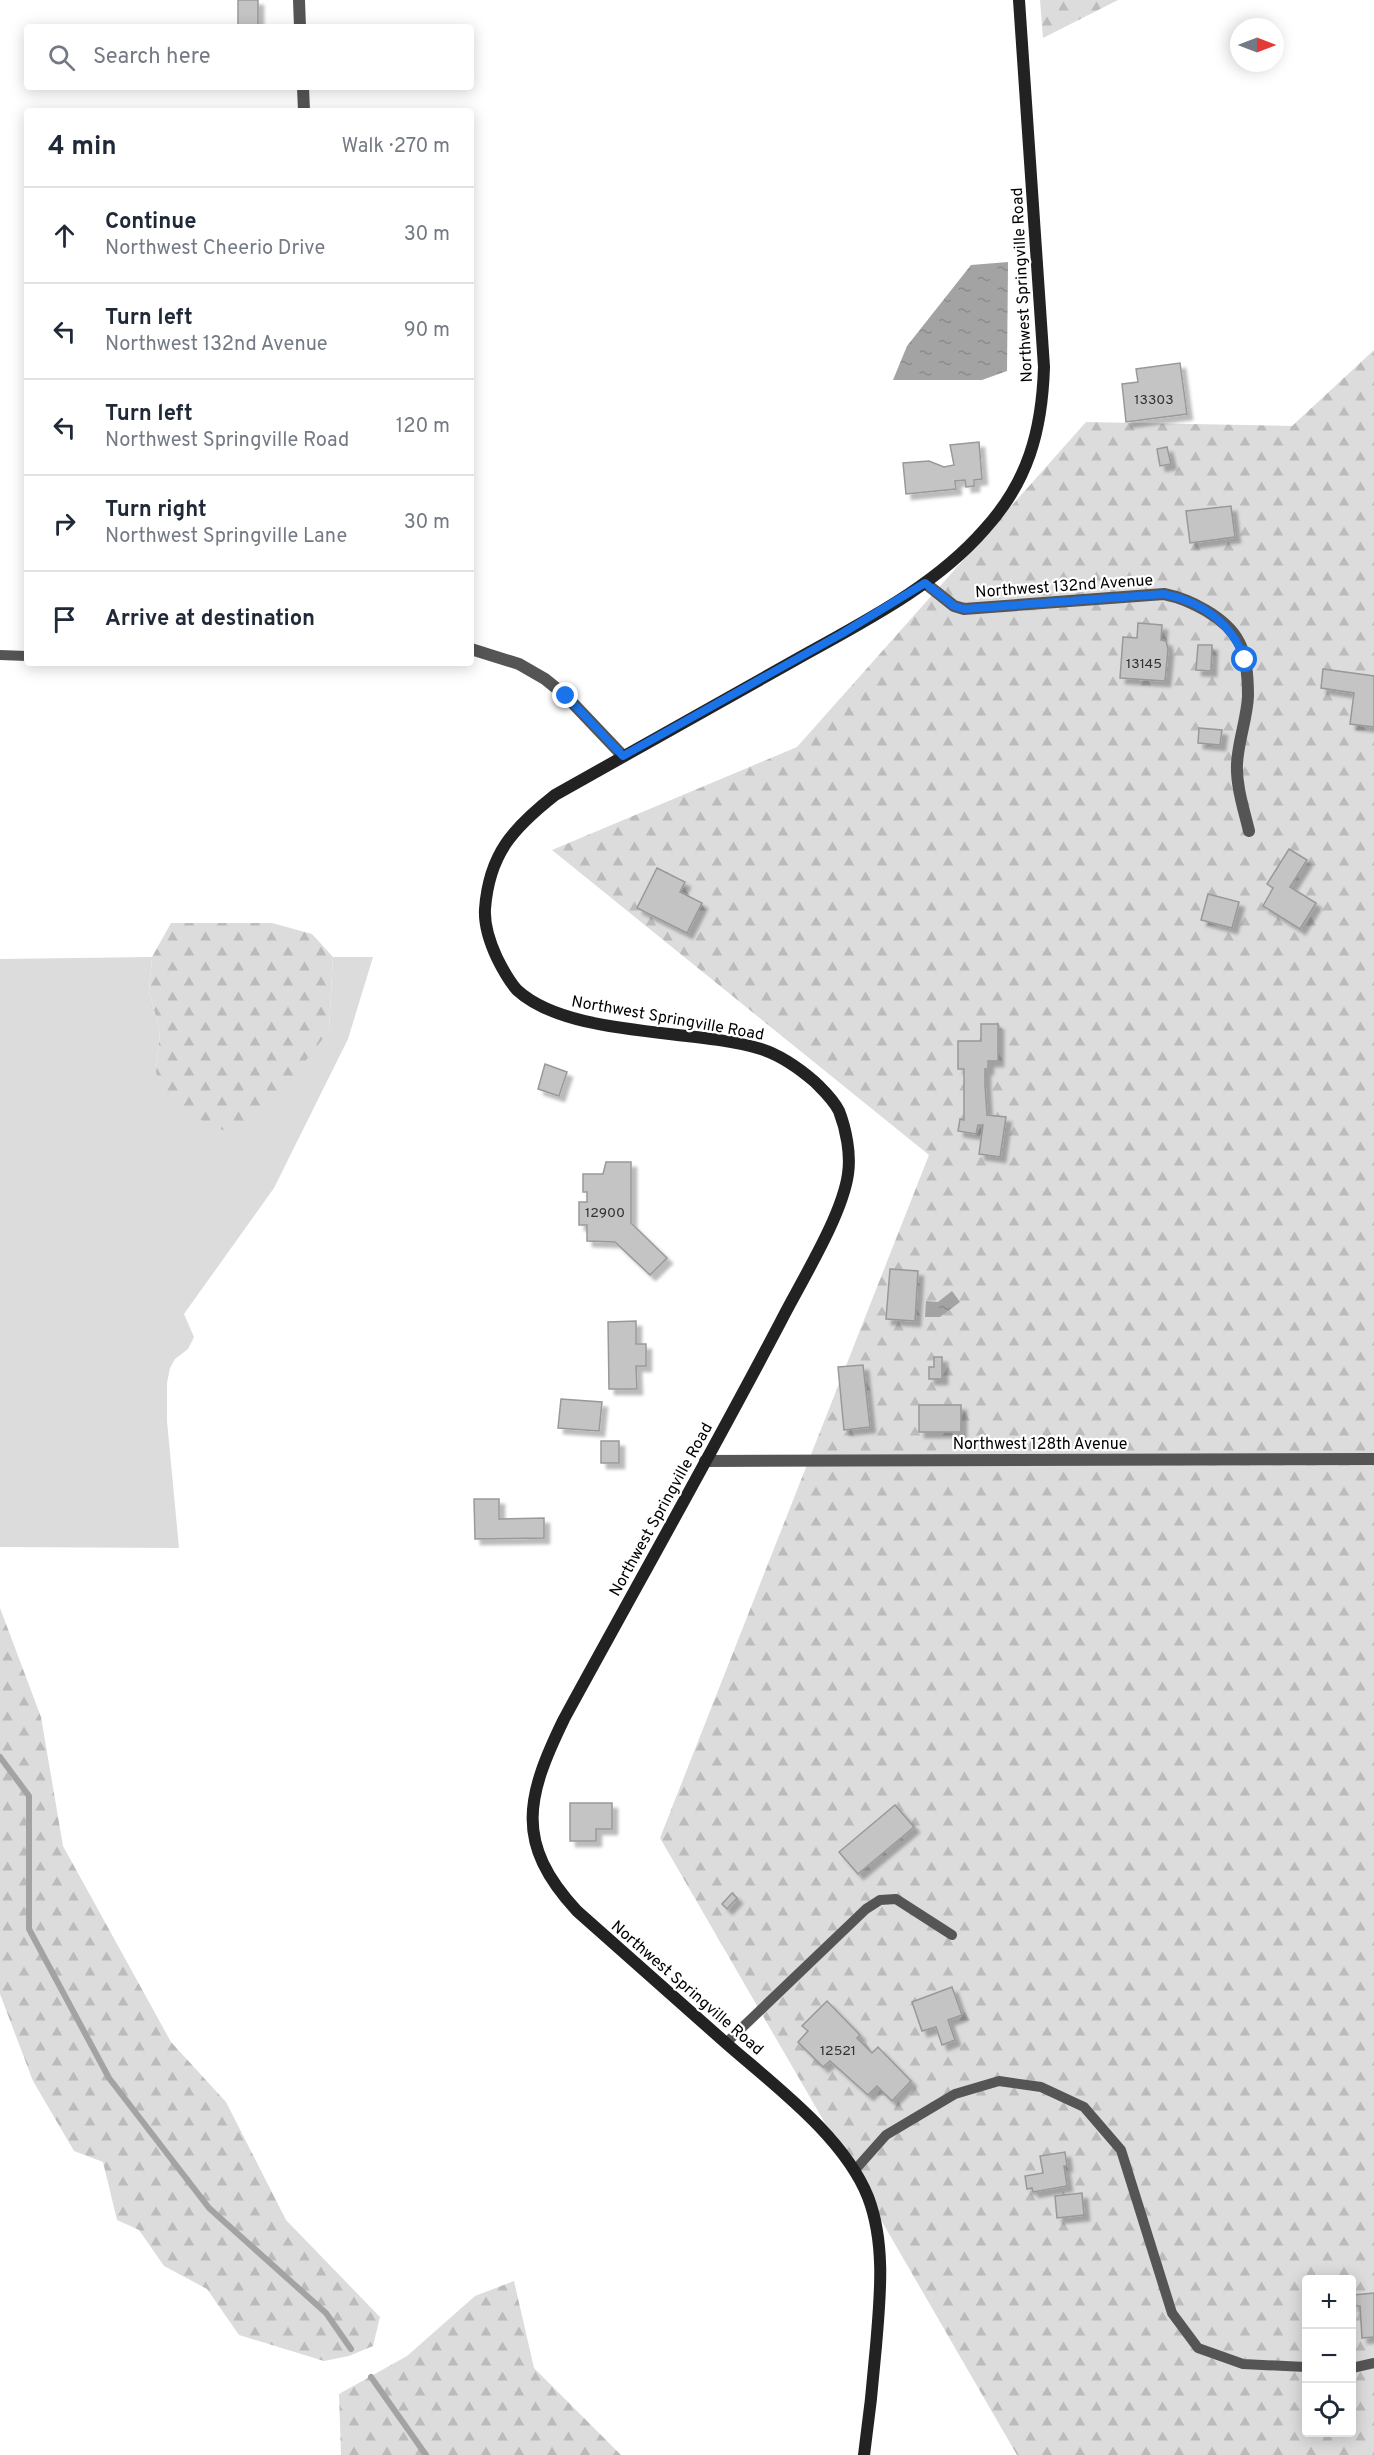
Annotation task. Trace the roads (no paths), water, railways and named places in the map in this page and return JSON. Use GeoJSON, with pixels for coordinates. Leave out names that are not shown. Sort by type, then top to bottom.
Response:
{"type":"FeatureCollection","features":[{"type":"Feature","properties":{"kind":"street"},"geometry":{"type":"LineString","coordinates":[[299,0],[300,24]]}},
{"type":"Feature","properties":{"kind":"street","name":"Northwest Springville Road"},"geometry":{"type":"LineString","coordinates":[[864,2455],[879,2311],[880,2267],[877,2230],[868,2197],[854,2171],[812,2121],[577,1911],[556,1888],[542,1865],[532,1823],[533,1797],[552,1743],[832,1221],[848,1174],[847,1140],[839,1112],[831,1098],[803,1071],[765,1050],[728,1041],[593,1023],[541,1006],[517,989],[501,967],[489,942],[484,915],[487,887],[496,858],[513,832],[533,812],[555,795],[843,633],[925,583],[986,529],[1009,497],[1024,470],[1040,424],[1044,389],[1044,336],[1019,0]]}},
{"type":"Feature","properties":{"kind":"street"},"geometry":{"type":"LineString","coordinates":[[303,90],[304,108]]}},
{"type":"Feature","properties":{"kind":"street","name":"Northwest 132nd Avenue"},"geometry":{"type":"LineString","coordinates":[[925,583],[954,606],[964,609],[1164,594],[1202,607],[1238,640],[1245,660],[1248,696],[1237,762],[1237,776],[1249,831]]}},
{"type":"Feature","properties":{"kind":"street"},"geometry":{"type":"LineString","coordinates":[[474,650],[519,664],[545,679],[566,696],[623,756]]}},
{"type":"Feature","properties":{"kind":"street","name":"Northwest 128th Avenue"},"geometry":{"type":"LineString","coordinates":[[705,1461],[1374,1459]]}},
{"type":"Feature","properties":{"kind":"lane"},"geometry":{"type":"LineString","coordinates":[[0,655],[24,656]]}},
{"type":"Feature","properties":{"kind":"lane"},"geometry":{"type":"LineString","coordinates":[[726,2043],[866,1909],[880,1900],[896,1899],[952,1935]]}},
{"type":"Feature","properties":{"kind":"lane"},"geometry":{"type":"LineString","coordinates":[[854,2171],[886,2134],[956,2094],[999,2081],[1041,2087],[1084,2108],[1121,2150],[1172,2313],[1198,2348],[1243,2364],[1302,2367]]}},
{"type":"Feature","properties":{"kind":"lane"},"geometry":{"type":"LineString","coordinates":[[1356,2367],[1374,2363]]}},
{"type":"Feature","properties":{"kind":"water"},"geometry":{"type":"Polygon","coordinates":[[[1008,262],[1007,371],[982,380],[893,380],[907,346],[971,265],[1008,262]]]}},
{"type":"Feature","properties":{"kind":"water"},"geometry":{"type":"Polygon","coordinates":[[[952,1291],[960,1302],[940,1317],[925,1317],[926,1301],[938,1302],[952,1291]]]}},
{"type":"Feature","properties":{"kind":"waterway"},"geometry":{"type":"LineString","coordinates":[[0,1757],[29,1796],[29,1929],[109,2078],[209,2208],[326,2313],[351,2349]]}},
{"type":"Feature","properties":{"kind":"waterway"},"geometry":{"type":"LineString","coordinates":[[371,2377],[426,2455]]}}]}
